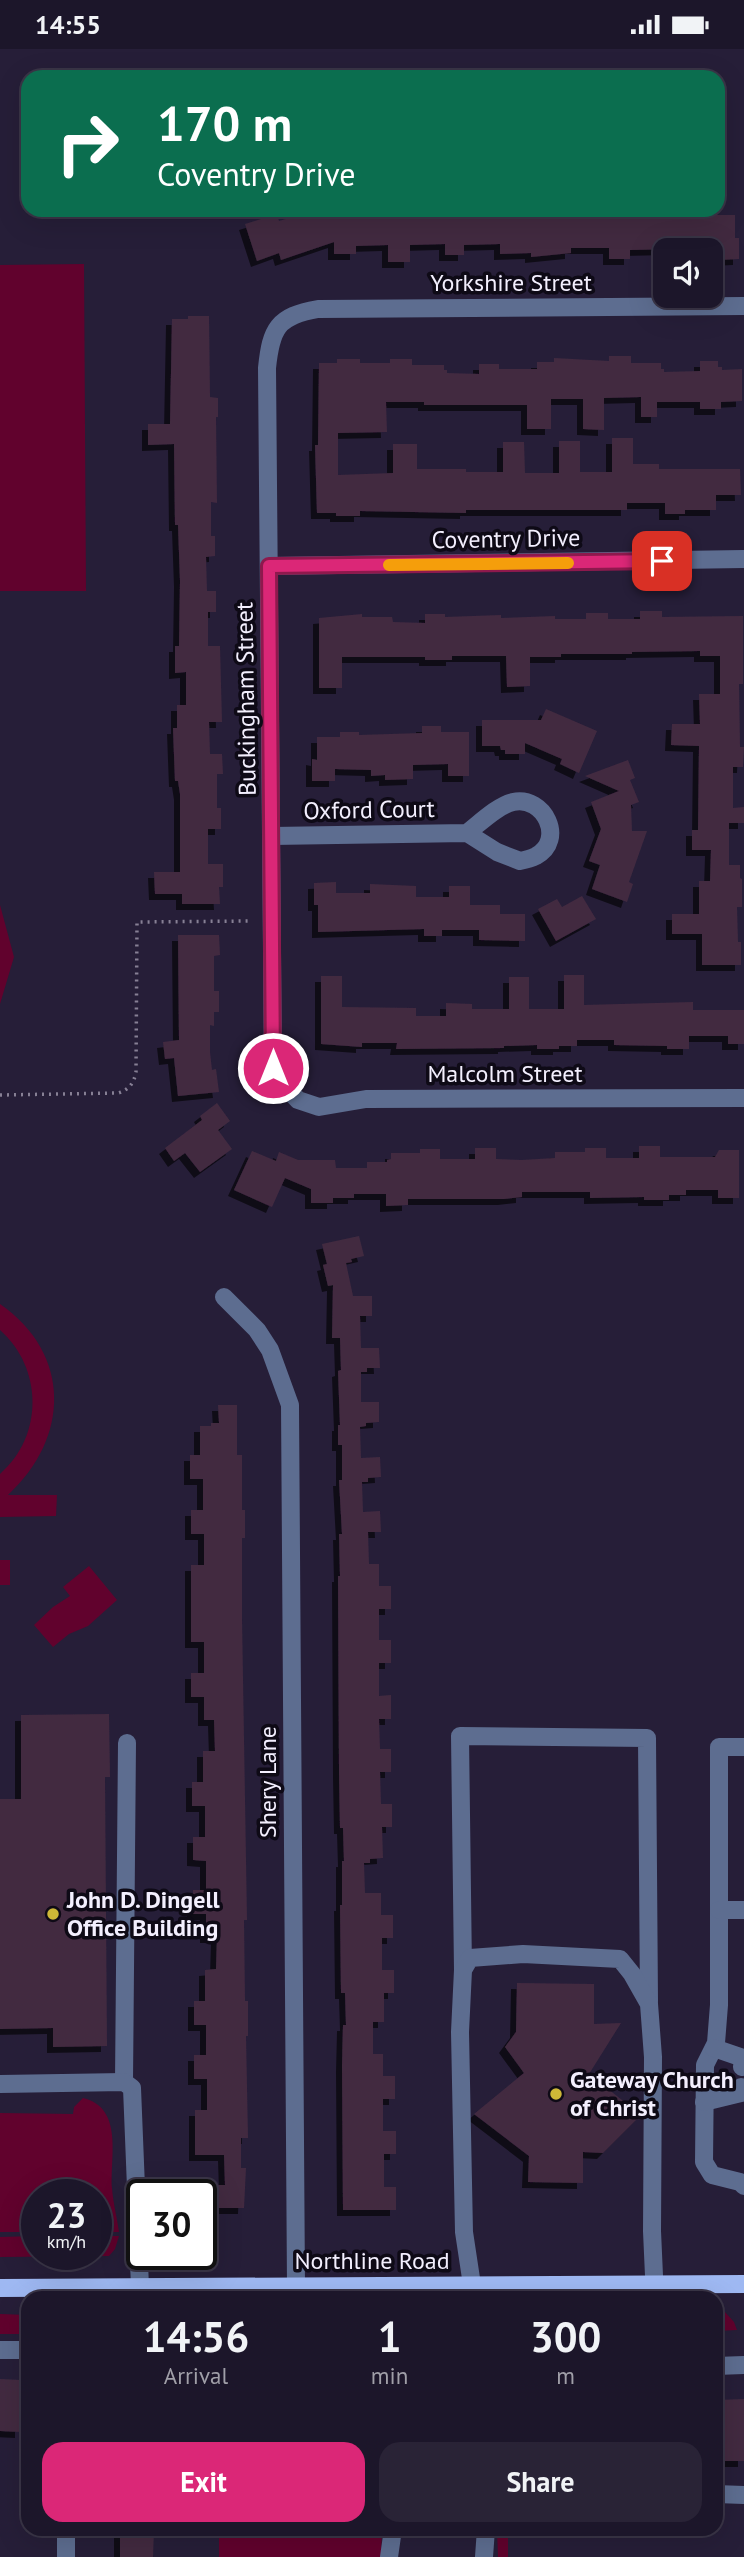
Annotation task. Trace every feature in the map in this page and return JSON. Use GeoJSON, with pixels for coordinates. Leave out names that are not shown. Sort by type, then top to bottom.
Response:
{"type":"FeatureCollection","features":[{"type":"Feature","properties":{"kind":"main road","name":"Northline Road"},"geometry":{"type":"LineString","coordinates":[[222,2291],[296,2287],[655,2291],[744,2284]]}},
{"type":"Feature","properties":{"kind":"main road","name":"Northline Road"},"geometry":{"type":"LineString","coordinates":[[0,2288],[38,2291]]}},
{"type":"Feature","properties":{"kind":"street","name":"Yorkshire Street"},"geometry":{"type":"LineString","coordinates":[[282,324],[300,312],[318,309],[744,306]]}},
{"type":"Feature","properties":{"kind":"street","name":"Buckingham Street"},"geometry":{"type":"LineString","coordinates":[[277,1078],[272,1054],[274,1031],[267,368],[272,334],[282,324]]}},
{"type":"Feature","properties":{"kind":"street","name":"Coventry Drive"},"geometry":{"type":"LineString","coordinates":[[269,566],[744,559]]}},
{"type":"Feature","properties":{"kind":"street","name":"Oxford Court"},"geometry":{"type":"LineString","coordinates":[[272,836],[467,833]]}},
{"type":"Feature","properties":{"kind":"street","name":"Malcolm Street"},"geometry":{"type":"LineString","coordinates":[[277,1078],[298,1100],[319,1107],[366,1099],[744,1098]]}},
{"type":"Feature","properties":{"kind":"street","name":"Shery Lane"},"geometry":{"type":"LineString","coordinates":[[224,1297],[257,1330],[270,1350],[290,1405],[296,2287]]}},
{"type":"Feature","properties":{"kind":"street"},"geometry":{"type":"LineString","coordinates":[[481,2289],[464,2232],[460,2032],[463,1970],[460,1736],[648,1738],[649,2004],[653,2057],[652,2231],[655,2291]]}},
{"type":"Feature","properties":{"kind":"street"},"geometry":{"type":"LineString","coordinates":[[124,2082],[127,1744]]}},
{"type":"Feature","properties":{"kind":"street"},"geometry":{"type":"LineString","coordinates":[[743,2183],[712,2175],[704,2162],[704,2102],[705,2065],[716,2043],[719,2005],[719,1747],[744,1747]]}},
{"type":"Feature","properties":{"kind":"street"},"geometry":{"type":"LineString","coordinates":[[719,1910],[744,1910]]}},
{"type":"Feature","properties":{"kind":"street"},"geometry":{"type":"LineString","coordinates":[[463,1970],[470,1958],[523,1954],[620,1959],[649,2004]]}},
{"type":"Feature","properties":{"kind":"street"},"geometry":{"type":"LineString","coordinates":[[714,2048],[743,2058],[742,2067]]}},
{"type":"Feature","properties":{"kind":"street"},"geometry":{"type":"LineString","coordinates":[[0,2084],[124,2082],[132,2088],[130,2291]]}},
{"type":"Feature","properties":{"kind":"street"},"geometry":{"type":"LineString","coordinates":[[704,2102],[741,2093],[741,2087]]}},
{"type":"Feature","properties":{"kind":"street"},"geometry":{"type":"LineString","coordinates":[[0,2350],[21,2350]]}},
{"type":"Feature","properties":{"kind":"street"},"geometry":{"type":"LineString","coordinates":[[723,2366],[744,2365]]}},
{"type":"Feature","properties":{"kind":"street"},"geometry":{"type":"LineString","coordinates":[[723,2494],[744,2495]]}},
{"type":"Feature","properties":{"kind":"street"},"geometry":{"type":"LineString","coordinates":[[66,2536],[66,2557]]}},
{"type":"Feature","properties":{"kind":"street"},"geometry":{"type":"LineString","coordinates":[[389,2557],[392,2536]]}},
{"type":"Feature","properties":{"kind":"street"},"geometry":{"type":"LineString","coordinates":[[484,2557],[486,2536]]}},
{"type":"Feature","properties":{"kind":"path"},"geometry":{"type":"LineString","coordinates":[[0,1095],[126,1091],[135,1079],[136,1072],[136,922],[249,921]]}},
{"type":"Feature","properties":{"kind":"shaded area"},"geometry":{"type":"Polygon","coordinates":[[[84,264],[86,591],[0,591],[0,265],[84,264]]]}},
{"type":"Feature","properties":{"kind":"shaded area"},"geometry":{"type":"Polygon","coordinates":[[[0,905],[14,957],[0,1004],[0,905]]]}},
{"type":"Feature","properties":{"kind":"shaded area"},"geometry":{"type":"Polygon","coordinates":[[[0,1304],[24,1324],[40,1347],[51,1371],[54,1397],[52,1423],[43,1448],[28,1472],[8,1495],[57,1495],[56,1516],[0,1517],[0,1474],[25,1441],[33,1402],[24,1363],[0,1330],[0,1304]]]}},
{"type":"Feature","properties":{"kind":"shaded area"},"geometry":{"type":"Polygon","coordinates":[[[0,1560],[10,1560],[10,1585],[0,1585],[0,1560]]]}},
{"type":"Feature","properties":{"kind":"shaded area"},"geometry":{"type":"Polygon","coordinates":[[[89,1566],[117,1600],[88,1626],[69,1634],[53,1647],[34,1625],[70,1596],[63,1587],[89,1566]]]}},
{"type":"Feature","properties":{"kind":"shaded area"},"geometry":{"type":"Polygon","coordinates":[[[83,2098],[96,2103],[105,2112],[112,2135],[113,2149],[112,2188],[112,2179],[21,2179],[21,2232],[0,2232],[0,2113],[73,2114],[74,2107],[83,2098]]]}},
{"type":"Feature","properties":{"kind":"shaded area"},"geometry":{"type":"Polygon","coordinates":[[[112,2188],[119,2232],[112,2232],[112,2188]]]}},
{"type":"Feature","properties":{"kind":"shaded area"},"geometry":{"type":"Polygon","coordinates":[[[21,2236],[21,2257],[0,2257],[0,2237],[21,2236]]]}},
{"type":"Feature","properties":{"kind":"shaded area"},"geometry":{"type":"Polygon","coordinates":[[[112,2236],[119,2236],[112,2252],[112,2236]]]}},
{"type":"Feature","properties":{"kind":"shaded area"},"geometry":{"type":"Polygon","coordinates":[[[723,2311],[734,2322],[737,2330],[723,2331],[723,2311]]]}},
{"type":"Feature","properties":{"kind":"shaded area"},"geometry":{"type":"Polygon","coordinates":[[[0,2314],[21,2315],[21,2334],[0,2334],[0,2314]]]}},
{"type":"Feature","properties":{"kind":"shaded area"},"geometry":{"type":"Polygon","coordinates":[[[219,2536],[382,2536],[381,2557],[219,2557],[219,2536]]]}},
{"type":"Feature","properties":{"kind":"shaded area"},"geometry":{"type":"Polygon","coordinates":[[[497,2536],[508,2536],[508,2557],[498,2557],[497,2536]]]}},
{"type":"Feature","properties":{"kind":"building"},"geometry":{"type":"Polygon","coordinates":[[[735,215],[739,259],[723,260],[723,238],[653,238],[653,249],[630,250],[630,259],[609,259],[609,248],[571,248],[571,253],[531,257],[531,253],[500,254],[500,244],[464,245],[464,255],[445,255],[445,244],[410,245],[410,262],[388,262],[388,245],[356,246],[356,254],[334,254],[334,242],[281,260],[279,253],[257,261],[245,224],[267,217],[278,217],[279,221],[292,217],[735,215]]]}},
{"type":"Feature","properties":{"kind":"building"},"geometry":{"type":"Polygon","coordinates":[[[188,316],[209,316],[210,397],[218,398],[217,503],[211,502],[211,536],[215,536],[215,556],[206,557],[207,591],[216,591],[216,612],[208,612],[208,646],[220,646],[222,722],[209,722],[210,754],[222,754],[223,774],[217,774],[217,808],[221,808],[221,829],[208,829],[208,864],[223,864],[223,887],[219,887],[220,904],[182,904],[182,894],[155,894],[154,872],[180,872],[180,794],[178,781],[175,781],[173,728],[177,728],[177,705],[186,705],[186,672],[175,673],[175,646],[179,646],[180,581],[178,525],[175,525],[174,444],[148,445],[148,424],[170,424],[172,319],[188,319],[188,316]]]}},
{"type":"Feature","properties":{"kind":"building"},"geometry":{"type":"Polygon","coordinates":[[[609,356],[631,356],[631,363],[661,363],[664,372],[700,371],[700,361],[718,361],[718,367],[722,367],[722,370],[742,369],[742,401],[721,402],[721,409],[700,409],[700,402],[657,402],[657,417],[641,417],[641,397],[604,398],[604,430],[583,429],[583,399],[551,399],[551,429],[527,429],[527,405],[424,405],[424,402],[386,402],[387,432],[338,433],[338,475],[393,473],[393,444],[417,444],[417,469],[503,472],[503,442],[524,442],[525,473],[559,473],[559,441],[580,441],[580,472],[612,472],[612,438],[633,438],[633,464],[659,464],[659,469],[740,469],[741,495],[716,495],[716,510],[685,510],[685,514],[665,514],[665,503],[627,503],[627,510],[466,510],[466,513],[360,511],[360,516],[317,513],[315,445],[318,445],[319,363],[337,363],[337,359],[360,359],[360,363],[390,363],[390,359],[412,359],[412,365],[444,365],[447,373],[479,374],[479,364],[499,364],[499,369],[537,369],[537,362],[554,362],[554,358],[609,361],[609,356]]]}},
{"type":"Feature","properties":{"kind":"building"},"geometry":{"type":"Polygon","coordinates":[[[640,611],[662,611],[662,617],[743,616],[743,684],[739,684],[743,767],[733,767],[733,808],[744,807],[744,823],[729,823],[729,865],[740,865],[742,879],[742,907],[737,907],[741,965],[702,965],[702,934],[672,934],[672,914],[699,914],[699,881],[710,881],[711,850],[692,850],[692,830],[698,830],[699,746],[671,745],[672,724],[700,724],[699,694],[720,694],[720,656],[700,656],[700,651],[530,657],[530,686],[507,687],[506,656],[452,656],[452,660],[425,660],[425,657],[342,657],[342,688],[319,688],[319,618],[362,614],[362,617],[392,617],[393,622],[425,623],[425,614],[445,614],[445,617],[501,615],[501,618],[555,616],[555,619],[586,619],[586,613],[608,613],[608,619],[640,619],[640,611]]]}},
{"type":"Feature","properties":{"kind":"building"},"geometry":{"type":"Polygon","coordinates":[[[546,709],[597,731],[579,773],[560,764],[562,759],[525,743],[525,754],[505,754],[505,750],[501,750],[500,746],[482,746],[482,720],[541,720],[546,709]]]}},
{"type":"Feature","properties":{"kind":"building"},"geometry":{"type":"Polygon","coordinates":[[[422,726],[441,726],[441,732],[469,732],[469,776],[448,776],[448,764],[413,765],[413,779],[385,780],[385,775],[371,776],[371,770],[335,769],[335,781],[312,781],[312,759],[317,760],[317,737],[340,737],[340,732],[359,732],[359,735],[422,733],[422,726]]]}},
{"type":"Feature","properties":{"kind":"building"},"geometry":{"type":"Polygon","coordinates":[[[628,760],[635,778],[630,780],[639,802],[631,805],[632,831],[647,831],[629,882],[633,884],[627,902],[592,889],[600,865],[589,861],[601,829],[591,802],[619,791],[585,776],[628,760]]]}},
{"type":"Feature","properties":{"kind":"building"},"geometry":{"type":"Polygon","coordinates":[[[336,882],[336,893],[370,893],[370,884],[416,886],[416,897],[449,897],[449,886],[470,886],[470,905],[500,905],[500,914],[525,914],[525,941],[479,940],[479,930],[442,930],[442,936],[424,936],[424,929],[318,932],[318,905],[314,905],[314,883],[336,882]]]}},
{"type":"Feature","properties":{"kind":"building"},"geometry":{"type":"Polygon","coordinates":[[[582,896],[596,919],[556,941],[538,909],[557,899],[562,907],[582,896]]]}},
{"type":"Feature","properties":{"kind":"building"},"geometry":{"type":"Polygon","coordinates":[[[178,935],[219,935],[220,955],[214,956],[214,991],[219,991],[219,1012],[214,1012],[214,1026],[210,1025],[210,1052],[212,1070],[216,1069],[219,1092],[178,1096],[174,1058],[165,1059],[163,1042],[179,1040],[178,935]]]}},
{"type":"Feature","properties":{"kind":"building"},"geometry":{"type":"Polygon","coordinates":[[[564,975],[584,975],[584,1005],[693,1002],[693,1010],[744,1010],[744,1044],[728,1044],[728,1036],[689,1036],[689,1049],[614,1045],[614,1040],[577,1040],[577,1046],[559,1046],[559,1049],[537,1049],[537,1045],[396,1049],[397,1043],[362,1043],[362,1047],[321,1044],[321,976],[342,976],[342,1007],[416,1008],[416,1016],[446,1016],[446,1003],[472,1004],[472,1009],[509,1009],[509,977],[529,977],[529,1009],[564,1009],[564,975]]]}},
{"type":"Feature","properties":{"kind":"building"},"geometry":{"type":"Polygon","coordinates":[[[217,1103],[230,1121],[218,1130],[232,1149],[200,1172],[185,1153],[174,1161],[165,1148],[202,1120],[200,1116],[217,1103]]]}},
{"type":"Feature","properties":{"kind":"building"},"geometry":{"type":"Polygon","coordinates":[[[639,1146],[660,1146],[660,1157],[715,1157],[719,1150],[739,1150],[739,1198],[718,1198],[718,1190],[686,1190],[686,1195],[669,1195],[669,1200],[644,1200],[644,1197],[590,1198],[590,1192],[522,1192],[522,1197],[504,1199],[408,1199],[408,1205],[386,1206],[386,1194],[354,1194],[354,1198],[333,1198],[333,1203],[311,1203],[311,1189],[285,1178],[272,1207],[234,1190],[252,1151],[276,1161],[279,1152],[298,1160],[335,1160],[336,1168],[367,1168],[367,1162],[387,1162],[391,1159],[391,1153],[420,1153],[420,1149],[440,1149],[440,1159],[475,1159],[475,1148],[496,1148],[496,1159],[522,1160],[555,1158],[555,1152],[585,1152],[585,1148],[606,1148],[606,1158],[639,1158],[639,1146]]]}},
{"type":"Feature","properties":{"kind":"building"},"geometry":{"type":"Polygon","coordinates":[[[359,1236],[364,1256],[346,1263],[353,1296],[372,1296],[372,1316],[360,1316],[361,1348],[379,1348],[380,1368],[367,1368],[367,1372],[361,1372],[361,1402],[379,1402],[379,1422],[366,1423],[366,1426],[360,1427],[361,1458],[380,1457],[381,1477],[368,1478],[368,1482],[362,1482],[363,1512],[380,1511],[381,1532],[368,1532],[369,1564],[379,1564],[379,1586],[391,1586],[391,1609],[379,1609],[379,1640],[391,1640],[391,1663],[379,1663],[379,1696],[391,1695],[391,1719],[379,1719],[380,1749],[391,1749],[391,1772],[380,1772],[381,1804],[392,1804],[392,1827],[382,1827],[383,1858],[370,1859],[370,1863],[364,1863],[365,1893],[381,1893],[381,1915],[393,1915],[393,1938],[382,1938],[382,1970],[394,1970],[394,1993],[384,1993],[384,2022],[373,2022],[373,2054],[383,2054],[383,2076],[395,2076],[395,2099],[383,2099],[383,2131],[396,2131],[396,2154],[384,2154],[384,2187],[396,2187],[396,2210],[343,2210],[342,2066],[343,2025],[346,2025],[345,1993],[341,1993],[340,1905],[344,1861],[343,1828],[340,1828],[338,1576],[339,1534],[342,1534],[339,1480],[342,1480],[342,1445],[338,1445],[338,1371],[341,1370],[340,1338],[332,1338],[333,1285],[328,1286],[323,1265],[327,1264],[322,1244],[359,1236]]]}},
{"type":"Feature","properties":{"kind":"building"},"geometry":{"type":"Polygon","coordinates":[[[218,1405],[237,1405],[237,1455],[242,1455],[242,1510],[245,1510],[245,1538],[242,1538],[242,1618],[248,2138],[241,2138],[241,2168],[246,2168],[244,2208],[217,2208],[218,2185],[225,2185],[224,2155],[195,2155],[195,2110],[207,2110],[207,2079],[194,2079],[194,2055],[206,2055],[206,2025],[194,2025],[194,2001],[205,2001],[205,1970],[216,1969],[217,1937],[206,1937],[206,1914],[193,1914],[193,1890],[206,1890],[206,1861],[193,1860],[193,1837],[205,1837],[205,1806],[192,1806],[192,1782],[203,1782],[203,1751],[215,1751],[214,1720],[204,1720],[204,1697],[191,1697],[191,1673],[204,1673],[204,1642],[191,1642],[191,1565],[204,1565],[204,1534],[191,1534],[191,1510],[203,1510],[203,1479],[190,1479],[190,1455],[200,1455],[200,1426],[219,1423],[218,1405]]]}},
{"type":"Feature","properties":{"kind":"building","name":"John D. Dingell Office Building"},"geometry":{"type":"Polygon","coordinates":[[[109,1714],[110,1777],[105,1777],[107,2046],[53,2047],[53,2028],[0,2029],[0,1799],[21,1799],[21,1715],[109,1714]]]}},
{"type":"Feature","properties":{"kind":"building","name":"Gateway Church of Christ"},"geometry":{"type":"Polygon","coordinates":[[[517,1983],[594,1984],[594,2024],[621,2023],[589,2074],[641,2115],[603,2153],[583,2152],[583,2183],[528,2182],[529,2156],[474,2114],[524,2073],[505,2047],[516,2032],[517,1983]]]}},
{"type":"Feature","properties":{"kind":"building"},"geometry":{"type":"Polygon","coordinates":[[[0,2379],[21,2380],[21,2432],[0,2431],[0,2379]]]}},
{"type":"Feature","properties":{"kind":"building"},"geometry":{"type":"Polygon","coordinates":[[[744,2399],[744,2461],[723,2461],[723,2400],[744,2399]]]}},
{"type":"Feature","properties":{"kind":"building"},"geometry":{"type":"Polygon","coordinates":[[[120,2536],[154,2536],[153,2557],[120,2557],[120,2536]]]}},
{"type":"Feature","properties":{"kind":"slow traffic"},"geometry":{"type":"LineString","coordinates":[[389,565],[568,563]]}},
{"type":"Feature","properties":{"kind":"place","name":"John D. Dingell Office Building"},"geometry":{"type":"Point","coordinates":[53,1914]}},
{"type":"Feature","properties":{"kind":"place","name":"Gateway Church of Christ"},"geometry":{"type":"Point","coordinates":[556,2094]}},
{"type":"Feature","properties":{"kind":"route"},"geometry":{"type":"LineString","coordinates":[[273,1068],[269,566],[662,561]]}}]}
